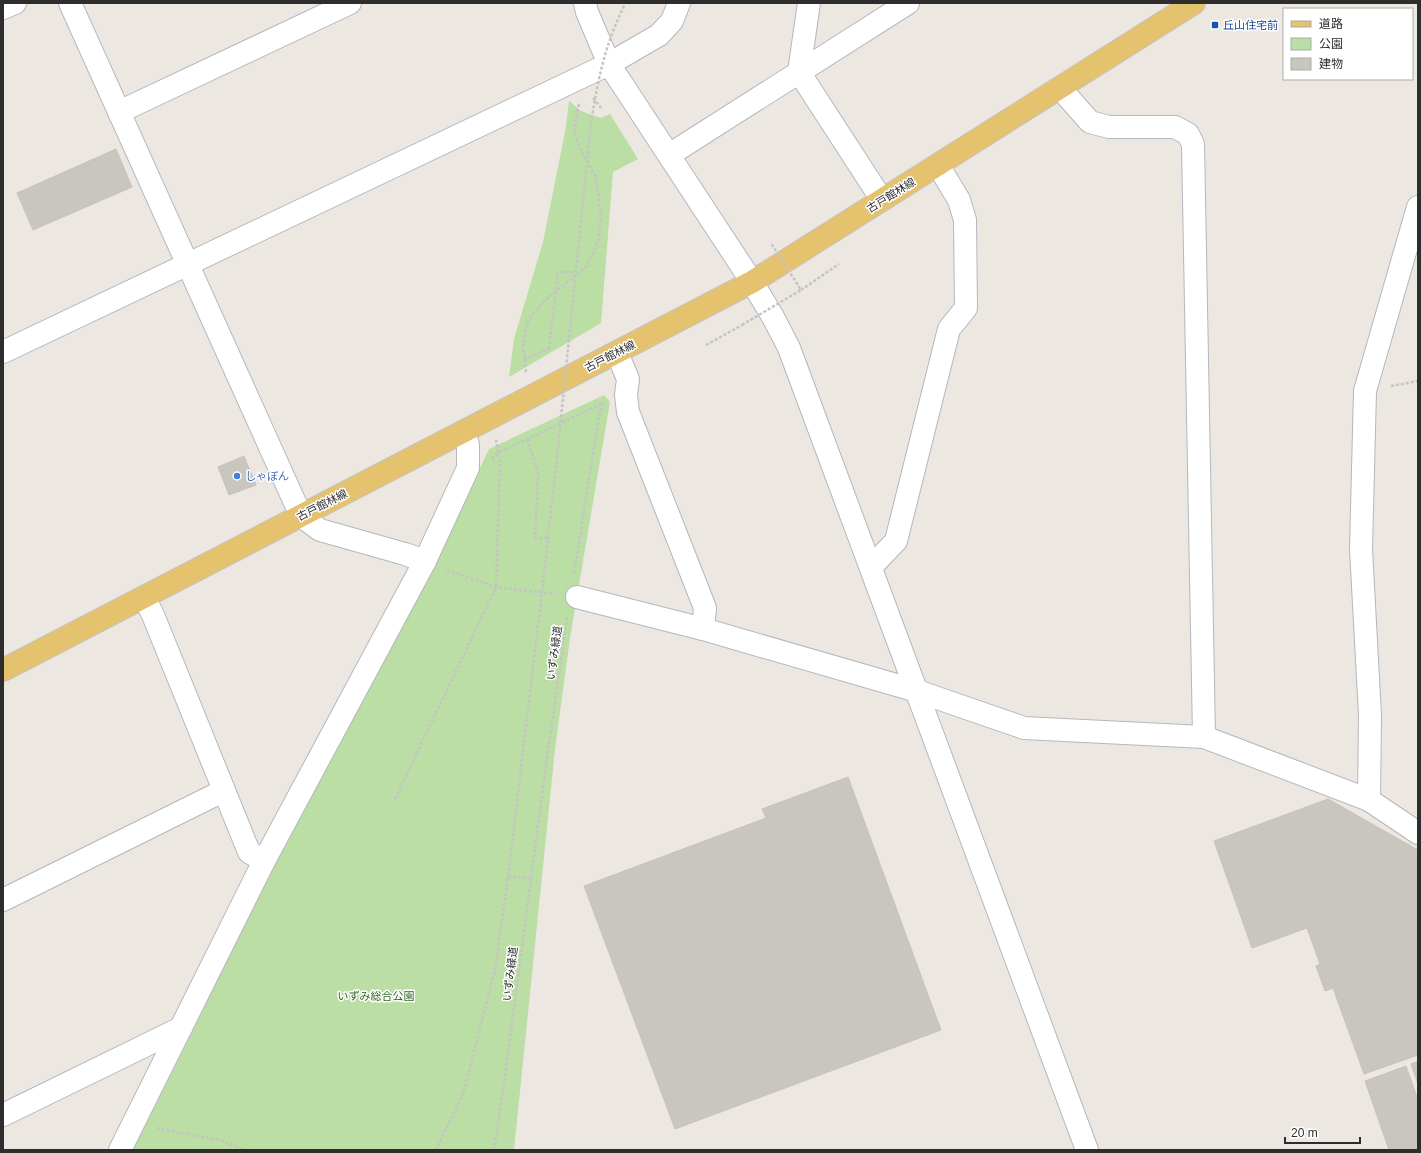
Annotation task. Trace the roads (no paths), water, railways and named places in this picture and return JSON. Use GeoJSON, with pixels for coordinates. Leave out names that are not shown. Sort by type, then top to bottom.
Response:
{"type":"FeatureCollection","features":[{"type":"Feature","properties":{"kind":"main road","name":"古戸館林線"},"geometry":{"type":"LineString","coordinates":[[3,670],[752,282],[1194,3]]}},
{"type":"Feature","properties":{"kind":"street"},"geometry":{"type":"LineString","coordinates":[[3,8],[15,3]]}},
{"type":"Feature","properties":{"kind":"street"},"geometry":{"type":"LineString","coordinates":[[70,3],[302,516],[320,530],[425,561]]}},
{"type":"Feature","properties":{"kind":"street"},"geometry":{"type":"LineString","coordinates":[[119,112],[350,3]]}},
{"type":"Feature","properties":{"kind":"street"},"geometry":{"type":"LineString","coordinates":[[585,3],[587,12],[609,64],[752,282],[774,317],[789,348],[1087,1150]]}},
{"type":"Feature","properties":{"kind":"street"},"geometry":{"type":"LineString","coordinates":[[4,349],[188,264],[609,64],[659,35],[672,22],[679,3]]}},
{"type":"Feature","properties":{"kind":"street"},"geometry":{"type":"LineString","coordinates":[[809,3],[799,72],[882,200]]}},
{"type":"Feature","properties":{"kind":"street"},"geometry":{"type":"LineString","coordinates":[[669,155],[908,3]]}},
{"type":"Feature","properties":{"kind":"street"},"geometry":{"type":"LineString","coordinates":[[1060,88],[1090,122],[1109,127],[1175,127],[1188,134],[1193,144],[1204,737]]}},
{"type":"Feature","properties":{"kind":"street"},"geometry":{"type":"LineString","coordinates":[[871,567],[896,541],[949,329],[966,308],[965,220],[959,200],[938,165]]}},
{"type":"Feature","properties":{"kind":"street"},"geometry":{"type":"LineString","coordinates":[[1369,800],[1370,715],[1362,549],[1365,391],[1418,207]]}},
{"type":"Feature","properties":{"kind":"street"},"geometry":{"type":"LineString","coordinates":[[617,353],[628,379],[626,395],[628,412],[705,608],[703,629]]}},
{"type":"Feature","properties":{"kind":"street"},"geometry":{"type":"LineString","coordinates":[[120,1150],[264,861],[425,561],[468,468],[468,445],[464,432]]}},
{"type":"Feature","properties":{"kind":"street"},"geometry":{"type":"LineString","coordinates":[[574,596],[703,629],[917,691],[1024,728],[1204,737],[1369,800],[1418,833]]}},
{"type":"Feature","properties":{"kind":"street"},"geometry":{"type":"LineString","coordinates":[[144,597],[153,615],[249,852],[264,861]]}},
{"type":"Feature","properties":{"kind":"street"},"geometry":{"type":"LineString","coordinates":[[3,900],[223,791]]}},
{"type":"Feature","properties":{"kind":"street"},"geometry":{"type":"LineString","coordinates":[[3,1115],[181,1028]]}},
{"type":"Feature","properties":{"kind":"place","name":"丘山住宅前"},"geometry":{"type":"Point","coordinates":[1215,25]}},
{"type":"Feature","properties":{"kind":"place","name":"しゃぼん"},"geometry":{"type":"Point","coordinates":[237,476]}},
{"type":"Feature","properties":{"kind":"park label","name":"いずみ総合公園"},"geometry":{"type":"Point","coordinates":[376,996]}}]}
